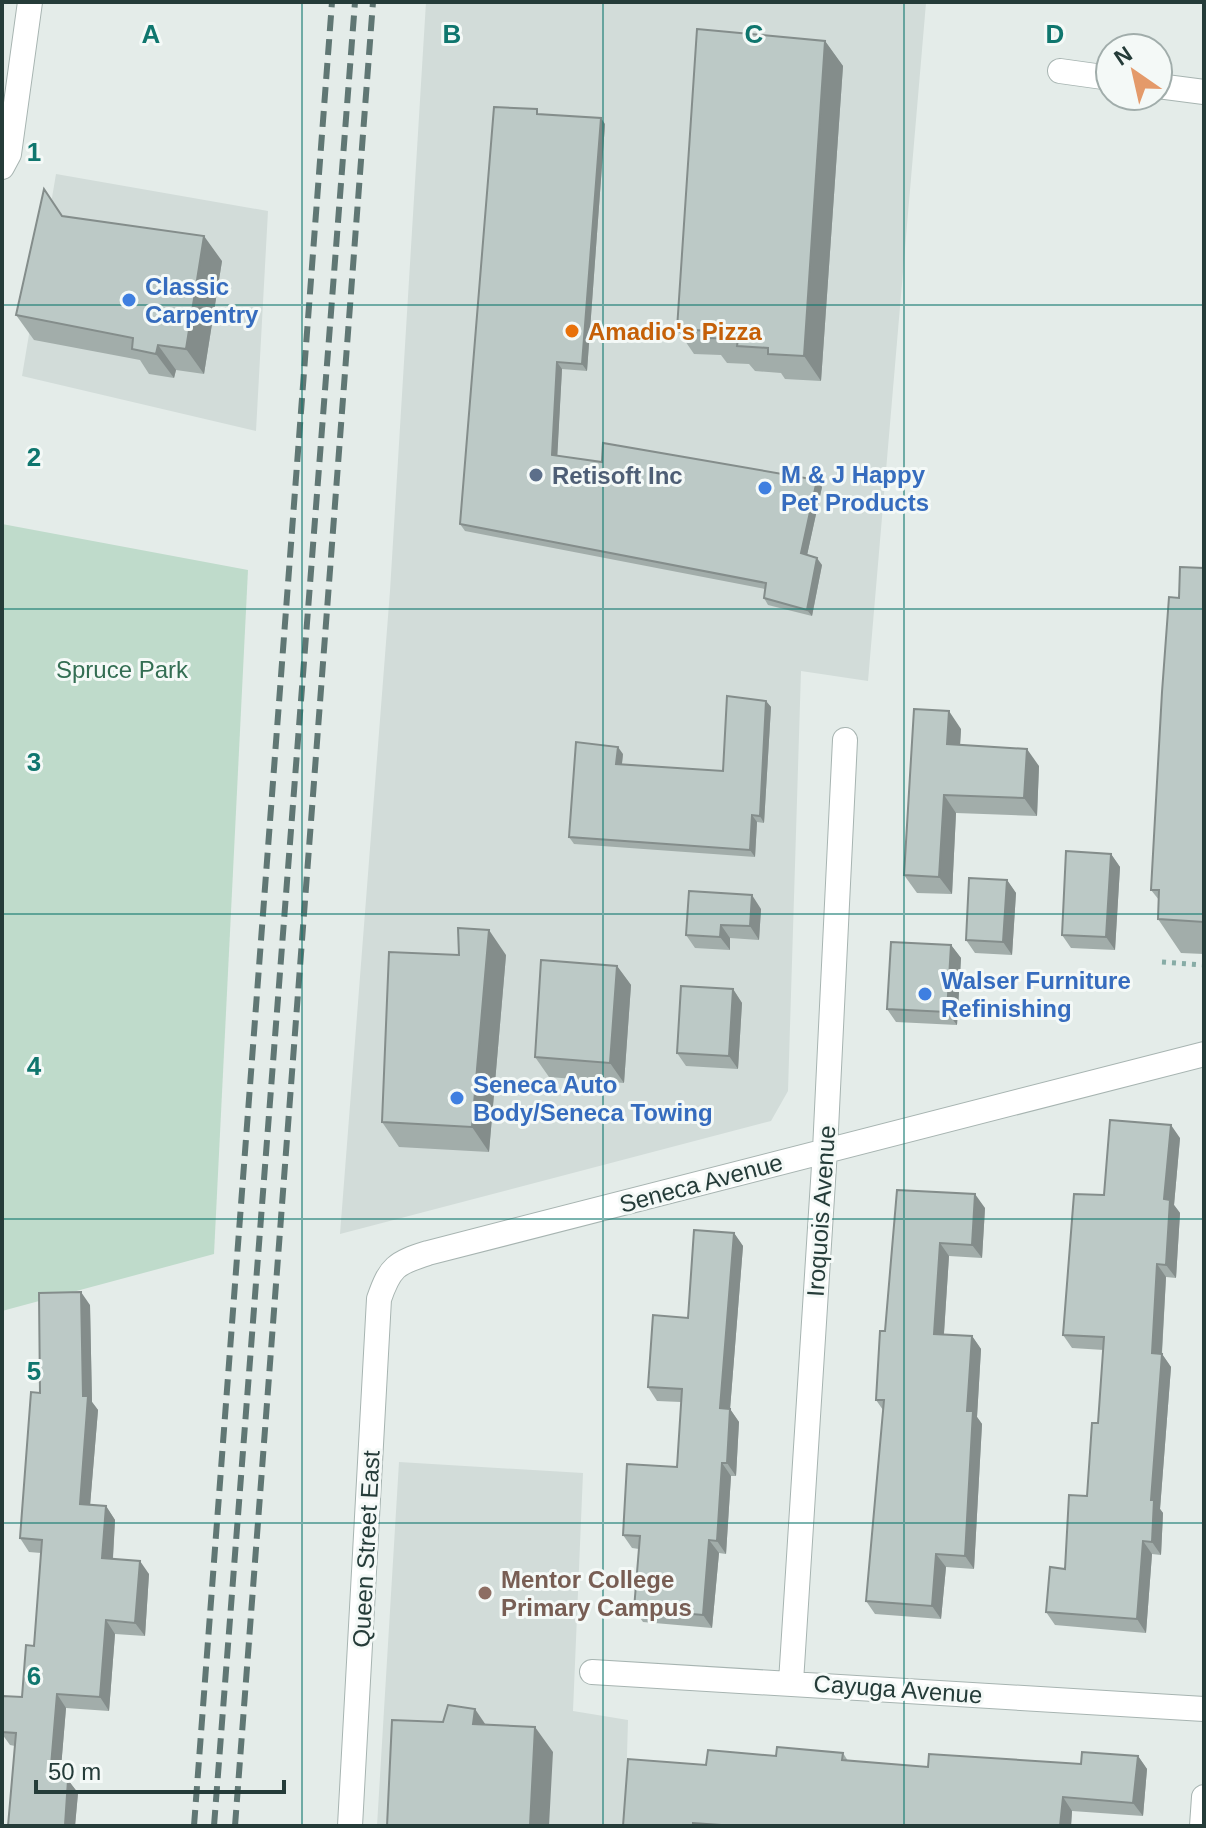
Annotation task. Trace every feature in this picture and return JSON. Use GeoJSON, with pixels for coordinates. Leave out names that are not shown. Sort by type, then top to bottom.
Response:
{"type":"FeatureCollection","features":[{"type":"Feature","properties":{"kind":"street"},"geometry":{"type":"LineString","coordinates":[[2,167],[9,154],[30,2]]}},
{"type":"Feature","properties":{"kind":"street"},"geometry":{"type":"LineString","coordinates":[[1060,71],[1094,76]]}},
{"type":"Feature","properties":{"kind":"street"},"geometry":{"type":"LineString","coordinates":[[1174,88],[1204,92]]}},
{"type":"Feature","properties":{"kind":"street","name":"Iroquois Avenue"},"geometry":{"type":"LineString","coordinates":[[791,1682],[825,1150],[845,740]]}},
{"type":"Feature","properties":{"kind":"street","name":"Seneca Avenue"},"geometry":{"type":"LineString","coordinates":[[388,1273],[405,1260],[428,1253],[1204,1054]]}},
{"type":"Feature","properties":{"kind":"street","name":"Queen Street East"},"geometry":{"type":"LineString","coordinates":[[350,1826],[379,1299],[388,1273]]}},
{"type":"Feature","properties":{"kind":"street","name":"Cayuga Avenue"},"geometry":{"type":"LineString","coordinates":[[592,1672],[1204,1709]]}},
{"type":"Feature","properties":{"kind":"street"},"geometry":{"type":"LineString","coordinates":[[1202,1826],[1204,1797]]}},
{"type":"Feature","properties":{"kind":"path"},"geometry":{"type":"LineString","coordinates":[[1162,962],[1204,965]]}},
{"type":"Feature","properties":{"kind":"shaded area"},"geometry":{"type":"Polygon","coordinates":[[[426,2],[926,3],[868,681],[801,671],[788,1091],[771,1121],[340,1234],[390,591],[426,2]]]}},
{"type":"Feature","properties":{"kind":"shaded area"},"geometry":{"type":"Polygon","coordinates":[[[56,174],[268,211],[256,431],[22,376],[56,174]]]}},
{"type":"Feature","properties":{"kind":"shaded area","name":"Mentor College Primary Campus"},"geometry":{"type":"Polygon","coordinates":[[[399,1462],[583,1473],[573,1711],[628,1720],[625,1826],[377,1826],[399,1462]]]}},
{"type":"Feature","properties":{"kind":"green space","name":"Spruce Park"},"geometry":{"type":"Polygon","coordinates":[[[2,524],[248,570],[214,1254],[2,1311],[2,524]]]}},
{"type":"Feature","properties":{"kind":"building"},"geometry":{"type":"Polygon","coordinates":[[[697,29],[825,41],[804,356],[768,354],[768,348],[737,346],[738,339],[709,338],[710,331],[677,329],[697,29]]]}},
{"type":"Feature","properties":{"kind":"building"},"geometry":{"type":"Polygon","coordinates":[[[494,107],[537,109],[537,114],[601,118],[582,364],[557,362],[552,455],[602,462],[603,443],[817,480],[801,553],[817,558],[807,610],[764,598],[766,583],[460,524],[494,107]]]}},
{"type":"Feature","properties":{"kind":"building","name":"Classic Carpentry"},"geometry":{"type":"Polygon","coordinates":[[[44,189],[62,216],[204,236],[186,349],[158,345],[156,354],[132,349],[133,338],[16,315],[44,189]]]}},
{"type":"Feature","properties":{"kind":"building"},"geometry":{"type":"Polygon","coordinates":[[[1180,567],[1204,568],[1204,922],[1158,919],[1159,890],[1151,890],[1169,597],[1179,598],[1180,567]]]}},
{"type":"Feature","properties":{"kind":"building"},"geometry":{"type":"Polygon","coordinates":[[[727,696],[766,701],[760,816],[752,815],[750,850],[569,837],[576,742],[618,747],[616,764],[723,771],[727,696]]]}},
{"type":"Feature","properties":{"kind":"building"},"geometry":{"type":"Polygon","coordinates":[[[914,709],[949,711],[947,744],[1027,749],[1024,798],[944,795],[939,877],[904,875],[914,709]]]}},
{"type":"Feature","properties":{"kind":"building"},"geometry":{"type":"Polygon","coordinates":[[[1066,851],[1111,854],[1106,937],[1062,935],[1066,851]]]}},
{"type":"Feature","properties":{"kind":"building"},"geometry":{"type":"Polygon","coordinates":[[[969,878],[1007,880],[1003,942],[966,940],[969,878]]]}},
{"type":"Feature","properties":{"kind":"building"},"geometry":{"type":"Polygon","coordinates":[[[689,891],[752,895],[750,926],[721,925],[720,937],[686,935],[689,891]]]}},
{"type":"Feature","properties":{"kind":"building"},"geometry":{"type":"Polygon","coordinates":[[[458,928],[489,930],[472,1127],[382,1122],[389,952],[459,955],[458,928]]]}},
{"type":"Feature","properties":{"kind":"building"},"geometry":{"type":"Polygon","coordinates":[[[891,942],[951,945],[947,1012],[887,1009],[891,942]]]}},
{"type":"Feature","properties":{"kind":"building"},"geometry":{"type":"Polygon","coordinates":[[[541,960],[617,966],[610,1063],[535,1057],[541,960]]]}},
{"type":"Feature","properties":{"kind":"building"},"geometry":{"type":"Polygon","coordinates":[[[681,986],[733,989],[729,1056],[677,1053],[681,986]]]}},
{"type":"Feature","properties":{"kind":"building"},"geometry":{"type":"Polygon","coordinates":[[[1110,1120],[1171,1125],[1164,1199],[1170,1200],[1166,1265],[1157,1264],[1152,1353],[1162,1354],[1151,1500],[1154,1500],[1152,1542],[1143,1541],[1137,1619],[1046,1612],[1050,1567],[1065,1569],[1069,1495],[1087,1496],[1092,1423],[1098,1423],[1104,1337],[1063,1335],[1074,1194],[1104,1195],[1110,1120]]]}},
{"type":"Feature","properties":{"kind":"building"},"geometry":{"type":"Polygon","coordinates":[[[897,1190],[975,1194],[972,1245],[940,1243],[934,1334],[972,1336],[967,1411],[973,1411],[965,1556],[936,1554],[932,1606],[866,1601],[884,1400],[876,1400],[880,1331],[885,1331],[897,1190]]]}},
{"type":"Feature","properties":{"kind":"building"},"geometry":{"type":"Polygon","coordinates":[[[694,1230],[734,1233],[720,1408],[730,1409],[727,1463],[722,1463],[717,1541],[709,1540],[703,1615],[634,1609],[640,1536],[623,1535],[627,1464],[677,1467],[682,1389],[648,1387],[653,1315],[688,1318],[694,1230]]]}},
{"type":"Feature","properties":{"kind":"building"},"geometry":{"type":"Polygon","coordinates":[[[81,1292],[83,1396],[88,1396],[80,1504],[106,1506],[102,1558],[140,1561],[135,1623],[106,1620],[100,1697],[57,1694],[50,1778],[68,1780],[65,1825],[8,1826],[16,1733],[2,1732],[3,1696],[22,1697],[26,1645],[34,1646],[42,1540],[20,1538],[31,1392],[40,1393],[39,1293],[81,1292]]]}},
{"type":"Feature","properties":{"kind":"building"},"geometry":{"type":"Polygon","coordinates":[[[448,1705],[475,1709],[473,1724],[535,1727],[530,1826],[387,1826],[392,1720],[443,1722],[448,1705]]]}},
{"type":"Feature","properties":{"kind":"building"},"geometry":{"type":"Polygon","coordinates":[[[777,1747],[843,1753],[842,1760],[928,1767],[929,1754],[1081,1764],[1082,1752],[1138,1756],[1133,1803],[1063,1797],[1060,1826],[736,1826],[693,1823],[693,1826],[623,1826],[628,1759],[706,1765],[708,1750],[776,1756],[777,1747]]]}},
{"type":"Feature","properties":{"kind":"railway"},"geometry":{"type":"LineString","coordinates":[[194,1826],[332,2]]}},
{"type":"Feature","properties":{"kind":"railway"},"geometry":{"type":"LineString","coordinates":[[214,1826],[355,2]]}},
{"type":"Feature","properties":{"kind":"railway"},"geometry":{"type":"LineString","coordinates":[[235,1826],[373,2]]}},
{"type":"Feature","properties":{"kind":"place","name":"Classic Carpentry"},"geometry":{"type":"Point","coordinates":[129,300]}},
{"type":"Feature","properties":{"kind":"place","name":"Amadio's Pizza"},"geometry":{"type":"Point","coordinates":[572,331]}},
{"type":"Feature","properties":{"kind":"place","name":"Retisoft Inc"},"geometry":{"type":"Point","coordinates":[536,475]}},
{"type":"Feature","properties":{"kind":"place","name":"M & J Happy Pet Products"},"geometry":{"type":"Point","coordinates":[765,488]}},
{"type":"Feature","properties":{"kind":"place","name":"Walser Furniture Refinishing"},"geometry":{"type":"Point","coordinates":[925,994]}},
{"type":"Feature","properties":{"kind":"place","name":"Seneca Auto Body/Seneca Towing"},"geometry":{"type":"Point","coordinates":[457,1098]}},
{"type":"Feature","properties":{"kind":"place","name":"Mentor College Primary Campus"},"geometry":{"type":"Point","coordinates":[485,1593]}}]}
